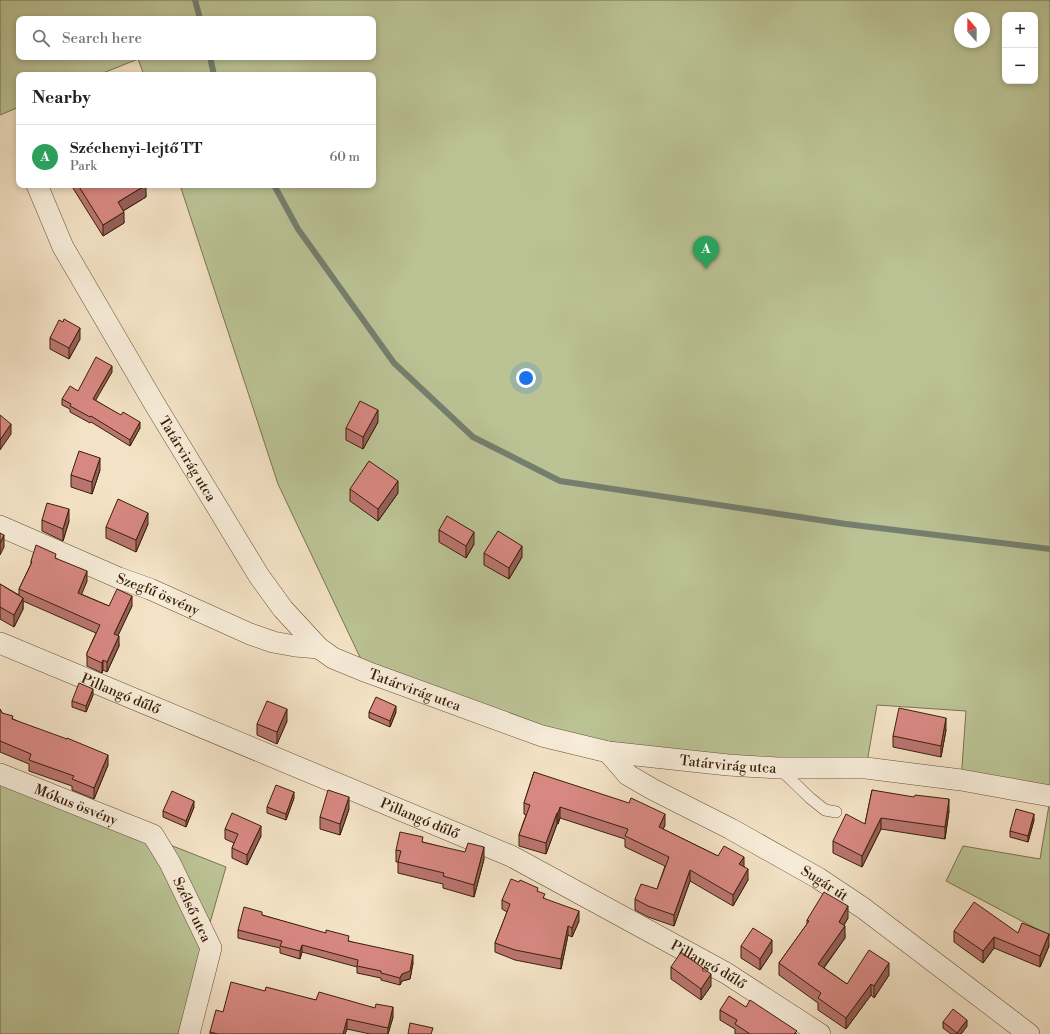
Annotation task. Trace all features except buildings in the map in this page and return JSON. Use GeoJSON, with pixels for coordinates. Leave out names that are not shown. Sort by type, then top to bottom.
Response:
{"type":"FeatureCollection","features":[{"type":"Feature","properties":{"kind":"street","name":"Tatárvirág utca"},"geometry":{"type":"LineString","coordinates":[[38,188],[63,247],[178,444],[259,576],[284,609],[319,648],[333,658],[366,672],[542,736],[608,752],[728,765],[778,768],[866,768],[961,780],[1050,796]]}},
{"type":"Feature","properties":{"kind":"street","name":"Szegfű ösvény"},"geometry":{"type":"LineString","coordinates":[[0,526],[119,578],[150,589],[250,634],[273,642],[319,648]]}},
{"type":"Feature","properties":{"kind":"street","name":"Pillangó dűlő"},"geometry":{"type":"LineString","coordinates":[[0,643],[511,856],[726,973],[820,1034]]}},
{"type":"Feature","properties":{"kind":"street","name":"Sugár út"},"geometry":{"type":"LineString","coordinates":[[608,752],[628,774],[640,782],[731,829],[818,878],[863,908],[1029,1034]]}},
{"type":"Feature","properties":{"kind":"street","name":"Mókus ösvény"},"geometry":{"type":"LineString","coordinates":[[0,774],[153,835]]}},
{"type":"Feature","properties":{"kind":"street","name":"Szélső utca"},"geometry":{"type":"LineString","coordinates":[[153,835],[170,863],[211,948],[189,1034]]}},
{"type":"Feature","properties":{"kind":"lane"},"geometry":{"type":"LineString","coordinates":[[778,768],[825,810],[836,812]]}},
{"type":"Feature","properties":{"kind":"green space"},"geometry":{"type":"Polygon","coordinates":[[[0,0],[1050,0],[1050,796],[961,780],[966,711],[877,705],[866,768],[608,752],[367,672],[278,484],[181,188],[376,188],[376,72],[143,72],[138,60],[376,60],[376,16],[16,16],[16,60],[136,60],[106,72],[16,72],[16,108],[0,115],[0,0]]]}},
{"type":"Feature","properties":{"kind":"green space"},"geometry":{"type":"Polygon","coordinates":[[[0,778],[226,867],[178,1034],[0,1034],[0,778]]]}},
{"type":"Feature","properties":{"kind":"green space"},"geometry":{"type":"Polygon","coordinates":[[[1050,799],[1050,936],[946,881],[963,846],[1040,859],[1050,799]]]}},
{"type":"Feature","properties":{"kind":"waterway"},"geometry":{"type":"LineString","coordinates":[[195,0],[199,16]]}},
{"type":"Feature","properties":{"kind":"waterway"},"geometry":{"type":"LineString","coordinates":[[211,60],[213,72]]}},
{"type":"Feature","properties":{"kind":"waterway"},"geometry":{"type":"LineString","coordinates":[[276,188],[298,229],[394,363],[473,437],[560,481],[846,524],[1050,549]]}},
{"type":"Feature","properties":{"kind":"place","name":"Széchenyi-lejtő TT"},"geometry":{"type":"Point","coordinates":[706,269]}}]}
